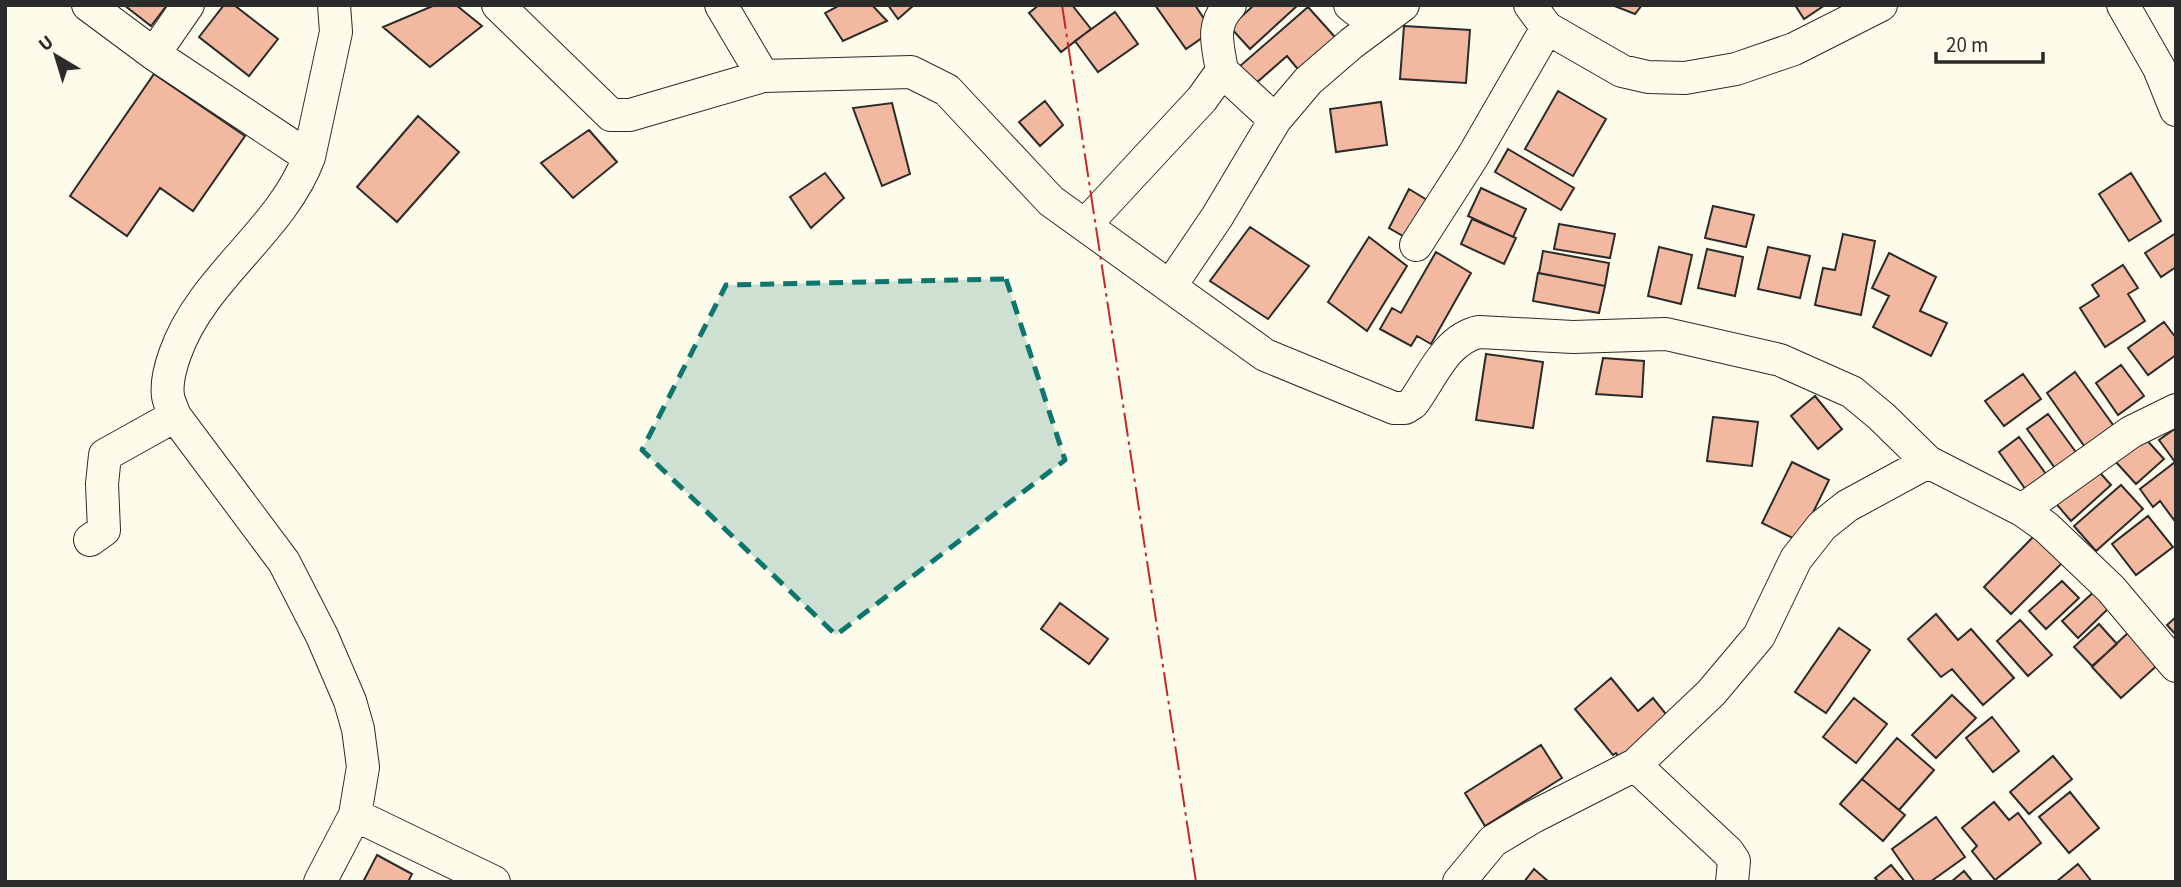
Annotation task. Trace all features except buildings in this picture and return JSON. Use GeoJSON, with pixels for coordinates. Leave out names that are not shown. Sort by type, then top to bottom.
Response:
{"type":"FeatureCollection","features":[{"type":"Feature","properties":{"kind":"street"},"geometry":{"type":"LineString","coordinates":[[88,5],[154,54],[309,157]]}},
{"type":"Feature","properties":{"kind":"street"},"geometry":{"type":"LineString","coordinates":[[154,54],[188,5]]}},
{"type":"Feature","properties":{"kind":"street"},"geometry":{"type":"LineString","coordinates":[[320,882],[355,815],[363,767],[358,729],[350,701],[322,636],[284,562],[212,469],[175,416],[168,397],[169,371],[183,330],[228,268],[285,202],[304,172],[336,32],[334,5]]}},
{"type":"Feature","properties":{"kind":"street"},"geometry":{"type":"LineString","coordinates":[[498,5],[611,115],[630,116],[763,76],[911,72],[925,78],[947,90],[1051,201],[1265,355],[1394,408],[1405,408],[1413,403],[1456,341],[1467,334],[1479,332],[1573,337],[1666,334],[1780,360],[1852,392],[1928,462],[2022,510],[2046,527],[2111,589],[2176,666]]}},
{"type":"Feature","properties":{"kind":"street"},"geometry":{"type":"LineString","coordinates":[[1230,5],[1219,16],[1217,27],[1222,71],[1275,120]]}},
{"type":"Feature","properties":{"kind":"street"},"geometry":{"type":"LineString","coordinates":[[1350,5],[1376,25]]}},
{"type":"Feature","properties":{"kind":"street"},"geometry":{"type":"LineString","coordinates":[[1171,285],[1217,217],[1275,120],[1308,81],[1403,5]]}},
{"type":"Feature","properties":{"kind":"street"},"geometry":{"type":"LineString","coordinates":[[1416,245],[1473,156],[1539,17],[1622,71],[1648,77],[1685,78],[1736,69],[1794,49],[1881,5]]}},
{"type":"Feature","properties":{"kind":"street"},"geometry":{"type":"LineString","coordinates":[[2123,5],[2159,68],[2176,110]]}},
{"type":"Feature","properties":{"kind":"street"},"geometry":{"type":"LineString","coordinates":[[733,10],[763,76]]}},
{"type":"Feature","properties":{"kind":"street"},"geometry":{"type":"LineString","coordinates":[[1085,225],[1202,99],[1222,71]]}},
{"type":"Feature","properties":{"kind":"street"},"geometry":{"type":"LineString","coordinates":[[2022,510],[2131,432],[2176,410]]}},
{"type":"Feature","properties":{"kind":"street"},"geometry":{"type":"LineString","coordinates":[[90,540],[104,530],[102,484],[105,455],[175,416]]}},
{"type":"Feature","properties":{"kind":"street"},"geometry":{"type":"LineString","coordinates":[[1459,882],[1493,841],[1533,817],[1634,765],[1711,693],[1759,636],[1796,559],[1822,526],[1847,506],[1928,462]]}},
{"type":"Feature","properties":{"kind":"street"},"geometry":{"type":"LineString","coordinates":[[1634,765],[1728,852],[1734,861],[1732,882]]}},
{"type":"Feature","properties":{"kind":"street"},"geometry":{"type":"LineString","coordinates":[[355,815],[494,882]]}},
{"type":"Feature","properties":{"kind":"highlighted area"},"geometry":{"type":"Polygon","coordinates":[[[1006,279],[1065,460],[836,635],[642,450],[726,285],[1006,279]]]}},
{"type":"Feature","properties":{"kind":"power"},"geometry":{"type":"LineString","coordinates":[[1062,5],[1196,882]]}}]}
